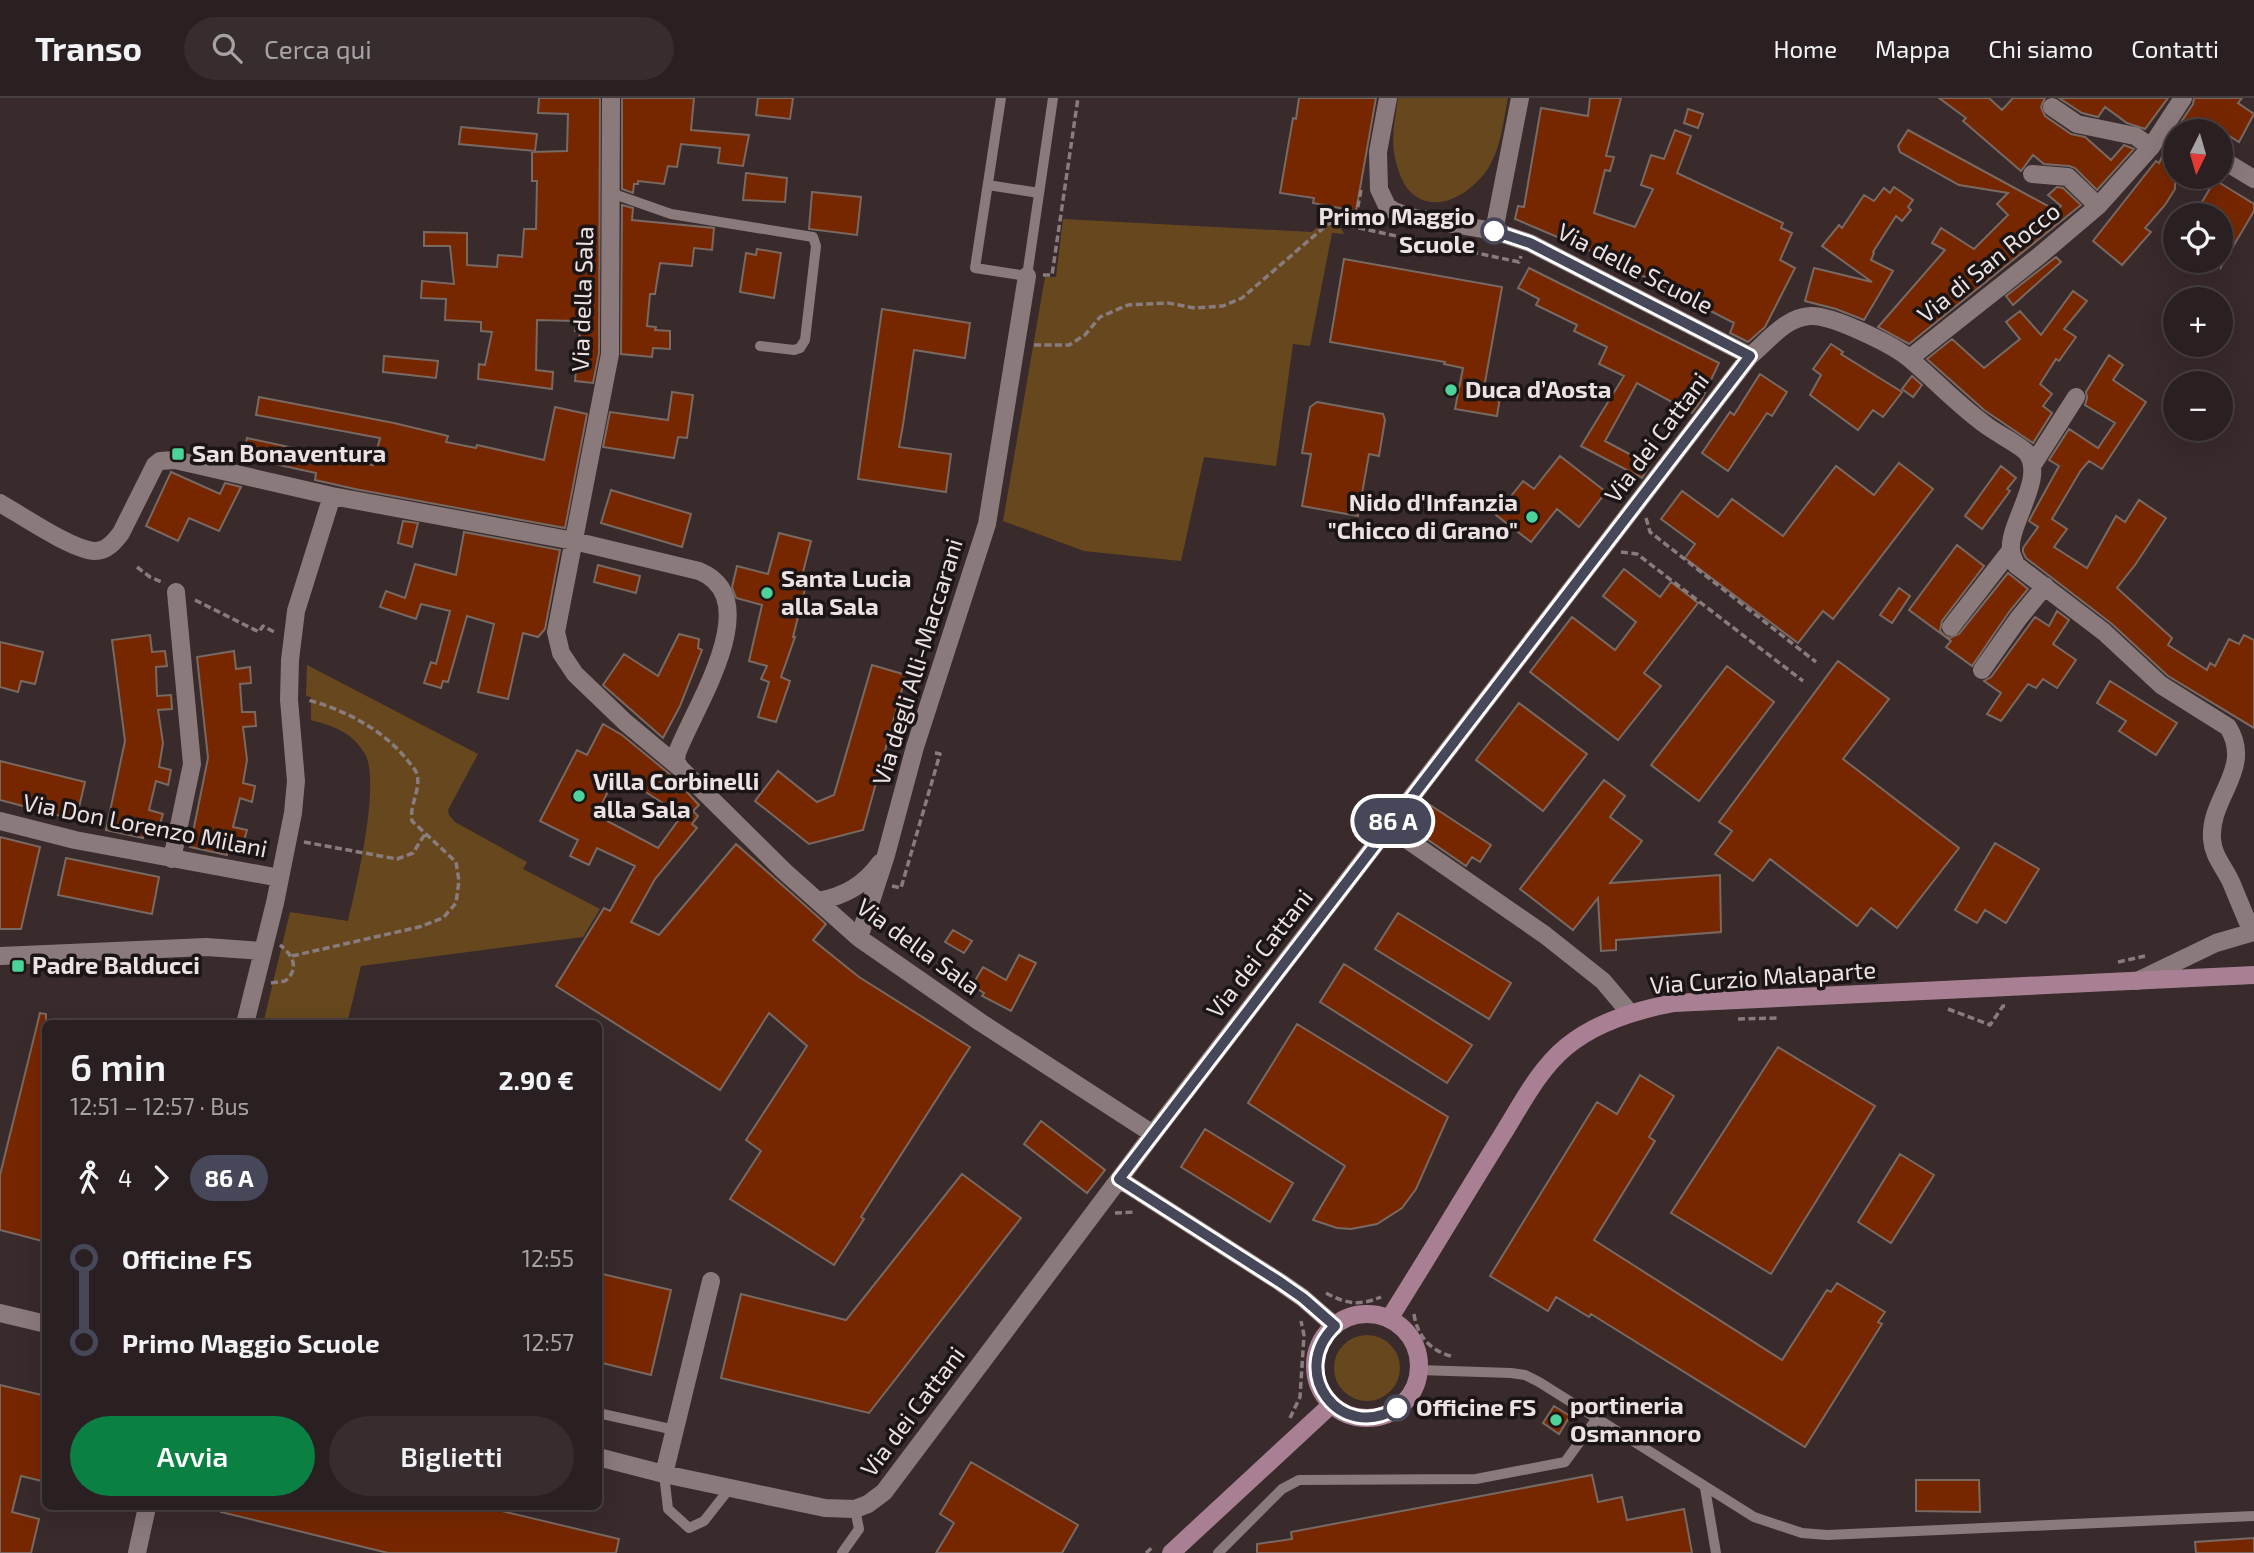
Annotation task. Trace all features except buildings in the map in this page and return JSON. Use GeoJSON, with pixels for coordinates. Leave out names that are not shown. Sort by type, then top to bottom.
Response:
{"type":"FeatureCollection","features":[{"type":"Feature","properties":{"kind":"street","name":"Via della Sala"},"geometry":{"type":"LineString","coordinates":[[611,98],[610,354],[556,632],[557,643],[567,664],[859,938],[980,1022],[1153,1134]]}},
{"type":"Feature","properties":{"kind":"street"},"geometry":{"type":"LineString","coordinates":[[1384,202],[1379,189],[1378,152],[1388,98]]}},
{"type":"Feature","properties":{"kind":"street"},"geometry":{"type":"LineString","coordinates":[[1494,231],[1520,98]]}},
{"type":"Feature","properties":{"kind":"street","name":"Via di San Rocco"},"geometry":{"type":"LineString","coordinates":[[2174,119],[2183,98]]}},
{"type":"Feature","properties":{"kind":"street"},"geometry":{"type":"LineString","coordinates":[[2052,107],[2077,124],[2135,136],[2151,147]]}},
{"type":"Feature","properties":{"kind":"street","name":"Via di San Rocco"},"geometry":{"type":"LineString","coordinates":[[1910,358],[2098,206],[2163,136]]}},
{"type":"Feature","properties":{"kind":"street"},"geometry":{"type":"LineString","coordinates":[[2233,166],[2254,179]]}},
{"type":"Feature","properties":{"kind":"street","name":"Via di San Rocco"},"geometry":{"type":"LineString","coordinates":[[2032,174],[2068,177],[2098,206]]}},
{"type":"Feature","properties":{"kind":"street","name":"Via delle Scuole"},"geometry":{"type":"LineString","coordinates":[[1384,202],[1394,211],[1411,217],[1494,231],[1530,243],[1750,356]]}},
{"type":"Feature","properties":{"kind":"street","name":"Via degli Alli-Maccarani"},"geometry":{"type":"LineString","coordinates":[[859,938],[886,855],[915,747],[987,524],[1025,345],[1034,281]]}},
{"type":"Feature","properties":{"kind":"street","name":"Via dei Cattani"},"geometry":{"type":"LineString","coordinates":[[602,1458],[810,1506],[855,1509],[877,1499],[1153,1134],[1750,356],[1793,318],[1813,315],[1839,321],[1910,358],[1936,384],[1987,426],[2027,453],[2032,466]]}},
{"type":"Feature","properties":{"kind":"street"},"geometry":{"type":"LineString","coordinates":[[1951,627],[2011,550],[2031,486],[2032,466],[2076,397]]}},
{"type":"Feature","properties":{"kind":"street"},"geometry":{"type":"LineString","coordinates":[[0,503],[58,537],[95,551],[102,550],[121,533],[151,472],[160,461],[177,460],[332,496],[574,541],[699,572],[710,577],[722,589],[728,618],[723,643],[707,688],[678,749],[676,761],[680,768]]}},
{"type":"Feature","properties":{"kind":"street"},"geometry":{"type":"LineString","coordinates":[[246,1020],[270,947],[293,813],[296,781],[289,700],[290,660],[296,611],[332,496]]}},
{"type":"Feature","properties":{"kind":"street"},"geometry":{"type":"LineString","coordinates":[[2011,550],[2016,565],[2104,632],[2161,685],[2228,727],[2235,738],[2235,770],[2213,820],[2212,838],[2215,857],[2230,880],[2253,932],[2216,943],[2137,981]]}},
{"type":"Feature","properties":{"kind":"street"},"geometry":{"type":"LineString","coordinates":[[1982,670],[2045,586]]}},
{"type":"Feature","properties":{"kind":"street"},"geometry":{"type":"LineString","coordinates":[[172,859],[192,764],[180,592]]}},
{"type":"Feature","properties":{"kind":"street"},"geometry":{"type":"LineString","coordinates":[[659,750],[669,753],[678,749]]}},
{"type":"Feature","properties":{"kind":"street","name":"Via Don Lorenzo Milani"},"geometry":{"type":"LineString","coordinates":[[0,821],[75,840],[280,878]]}},
{"type":"Feature","properties":{"kind":"street"},"geometry":{"type":"LineString","coordinates":[[1389,827],[1545,935],[1603,981],[1630,1013]]}},
{"type":"Feature","properties":{"kind":"street","name":"Via degli Alli-Maccarani"},"geometry":{"type":"LineString","coordinates":[[818,901],[840,896],[859,885],[886,855]]}},
{"type":"Feature","properties":{"kind":"street"},"geometry":{"type":"LineString","coordinates":[[0,956],[206,947],[270,947]]}},
{"type":"Feature","properties":{"kind":"street","name":"Via Curzio Malaparte"},"geometry":{"type":"LineString","coordinates":[[1389,1319],[1519,1109],[1556,1057],[1572,1042],[1630,1013],[1674,1003],[2254,975]]}},
{"type":"Feature","properties":{"kind":"street"},"geometry":{"type":"LineString","coordinates":[[1119,1179],[1280,1282],[1335,1326]]}},
{"type":"Feature","properties":{"kind":"street"},"geometry":{"type":"LineString","coordinates":[[664,1474],[711,1281]]}},
{"type":"Feature","properties":{"kind":"street"},"geometry":{"type":"LineString","coordinates":[[0,1313],[42,1323]]}},
{"type":"Feature","properties":{"kind":"street"},"geometry":{"type":"LineString","coordinates":[[1374,1315],[1389,1319],[1412,1339],[1419,1370],[1415,1387],[1398,1408],[1384,1415],[1357,1417],[1332,1404],[1320,1387],[1315,1366],[1320,1345],[1335,1326],[1345,1319],[1374,1315]]}},
{"type":"Feature","properties":{"kind":"street"},"geometry":{"type":"LineString","coordinates":[[1171,1553],[1332,1404]]}},
{"type":"Feature","properties":{"kind":"street"},"geometry":{"type":"LineString","coordinates":[[137,1553],[146,1510]]}},
{"type":"Feature","properties":{"kind":"lane"},"geometry":{"type":"LineString","coordinates":[[1001,98],[975,268],[1034,281],[1039,193],[1054,98]]}},
{"type":"Feature","properties":{"kind":"lane"},"geometry":{"type":"LineString","coordinates":[[988,185],[1039,193]]}},
{"type":"Feature","properties":{"kind":"lane"},"geometry":{"type":"LineString","coordinates":[[611,193],[671,214],[813,237],[816,246],[805,340],[800,348],[794,350],[760,346]]}},
{"type":"Feature","properties":{"kind":"lane"},"geometry":{"type":"LineString","coordinates":[[1419,1370],[1525,1375],[1754,1517],[1802,1533],[1827,1535],[2254,1516]]}},
{"type":"Feature","properties":{"kind":"lane"},"geometry":{"type":"LineString","coordinates":[[602,1414],[675,1430]]}},
{"type":"Feature","properties":{"kind":"lane"},"geometry":{"type":"LineString","coordinates":[[1218,1553],[1282,1489],[1299,1480],[1476,1479],[1565,1462],[1597,1418]]}},
{"type":"Feature","properties":{"kind":"lane"},"geometry":{"type":"LineString","coordinates":[[664,1474],[668,1508],[689,1528],[704,1521],[730,1488]]}},
{"type":"Feature","properties":{"kind":"lane"},"geometry":{"type":"LineString","coordinates":[[1705,1488],[1716,1553]]}},
{"type":"Feature","properties":{"kind":"lane"},"geometry":{"type":"LineString","coordinates":[[842,1553],[859,1529],[855,1509]]}},
{"type":"Feature","properties":{"kind":"path"},"geometry":{"type":"LineString","coordinates":[[1034,281],[1043,274],[1052,275],[1078,98]]}},
{"type":"Feature","properties":{"kind":"path"},"geometry":{"type":"LineString","coordinates":[[1353,227],[1384,202]]}},
{"type":"Feature","properties":{"kind":"path"},"geometry":{"type":"LineString","coordinates":[[1025,345],[1069,345],[1085,335],[1100,317],[1128,305],[1168,303],[1195,308],[1223,306],[1242,298],[1329,223],[1518,262],[1525,249]]}},
{"type":"Feature","properties":{"kind":"path"},"geometry":{"type":"LineString","coordinates":[[1025,345],[1034,333]]}},
{"type":"Feature","properties":{"kind":"path"},"geometry":{"type":"LineString","coordinates":[[1637,505],[1643,510],[1650,532],[1816,662]]}},
{"type":"Feature","properties":{"kind":"path"},"geometry":{"type":"LineString","coordinates":[[1606,545],[1615,551],[1637,554],[1802,681]]}},
{"type":"Feature","properties":{"kind":"path"},"geometry":{"type":"LineString","coordinates":[[137,567],[150,577],[259,632],[263,625],[281,636]]}},
{"type":"Feature","properties":{"kind":"path"},"geometry":{"type":"LineString","coordinates":[[270,947],[292,956],[419,927],[443,918],[456,903],[459,881],[456,862],[412,821],[410,812],[416,794],[417,773],[402,753],[370,726],[323,704],[308,700]]}},
{"type":"Feature","properties":{"kind":"path"},"geometry":{"type":"LineString","coordinates":[[887,886],[901,888],[940,754],[925,750]]}},
{"type":"Feature","properties":{"kind":"path"},"geometry":{"type":"LineString","coordinates":[[303,842],[397,859],[414,853],[425,834]]}},
{"type":"Feature","properties":{"kind":"path"},"geometry":{"type":"LineString","coordinates":[[269,983],[285,981],[290,977],[294,963],[292,956]]}},
{"type":"Feature","properties":{"kind":"path"},"geometry":{"type":"LineString","coordinates":[[1939,1009],[1951,1009],[1990,1026],[2003,1006],[2016,1006]]}},
{"type":"Feature","properties":{"kind":"path"},"geometry":{"type":"LineString","coordinates":[[1731,1019],[1788,1017]]}},
{"type":"Feature","properties":{"kind":"path"},"geometry":{"type":"LineString","coordinates":[[1098,1207],[1108,1214],[1126,1211],[1143,1213]]}},
{"type":"Feature","properties":{"kind":"path"},"geometry":{"type":"LineString","coordinates":[[1322,1291],[1348,1303],[1359,1304],[1381,1297]]}},
{"type":"Feature","properties":{"kind":"path"},"geometry":{"type":"LineString","coordinates":[[1413,1309],[1420,1334],[1439,1353],[1451,1356]]}},
{"type":"Feature","properties":{"kind":"path"},"geometry":{"type":"LineString","coordinates":[[1289,1419],[1300,1397],[1302,1381],[1304,1335],[1296,1314]]}},
{"type":"Feature","properties":{"kind":"shaded area"},"geometry":{"type":"Polygon","coordinates":[[[1398,98],[1508,98],[1501,135],[1492,162],[1481,178],[1464,193],[1434,202],[1414,195],[1407,188],[1399,171],[1393,146],[1398,98]]]}},
{"type":"Feature","properties":{"kind":"shaded area"},"geometry":{"type":"Polygon","coordinates":[[[1063,219],[1312,232],[1322,223],[1336,219],[1344,234],[1332,233],[1310,346],[1293,344],[1276,466],[1204,457],[1181,561],[1084,551],[1003,521],[1045,277],[1056,277],[1063,219]]]}},
{"type":"Feature","properties":{"kind":"shaded area"},"geometry":{"type":"Polygon","coordinates":[[[307,665],[478,754],[448,810],[449,815],[455,822],[527,862],[523,869],[600,909],[583,937],[361,966],[348,1020],[264,1020],[290,912],[348,921],[366,836],[370,788],[365,754],[355,741],[342,731],[311,720],[311,697],[306,696],[307,665]]]}},
{"type":"Feature","properties":{"kind":"shaded area"},"geometry":{"type":"Polygon","coordinates":[[[1367,1335],[1380,1338],[1390,1345],[1397,1355],[1400,1368],[1397,1381],[1390,1391],[1380,1398],[1367,1401],[1354,1398],[1344,1391],[1337,1381],[1334,1368],[1337,1355],[1344,1345],[1354,1338],[1367,1335]]]}},
{"type":"Feature","properties":{"kind":"bus line"},"geometry":{"type":"LineString","coordinates":[[1397,1408],[1380,1416],[1363,1418],[1353,1416],[1334,1405],[1325,1397],[1320,1387],[1315,1366],[1320,1345],[1326,1334],[1335,1326],[1280,1282],[1119,1179],[1750,356],[1530,243],[1494,231]]}},
{"type":"Feature","properties":{"kind":"place","name":"Primo Maggio Scuole"},"geometry":{"type":"Point","coordinates":[1494,231]}},
{"type":"Feature","properties":{"kind":"place","name":"Duca d’Aosta"},"geometry":{"type":"Point","coordinates":[1451,390]}},
{"type":"Feature","properties":{"kind":"place","name":"San Bonaventura"},"geometry":{"type":"Point","coordinates":[178,454]}},
{"type":"Feature","properties":{"kind":"place","name":"Nido d'Infanzia \"Chicco di Grano\""},"geometry":{"type":"Point","coordinates":[1532,517]}},
{"type":"Feature","properties":{"kind":"place","name":"Santa Lucia alla Sala"},"geometry":{"type":"Point","coordinates":[767,593]}},
{"type":"Feature","properties":{"kind":"place","name":"Villa Corbinelli alla Sala"},"geometry":{"type":"Point","coordinates":[579,796]}},
{"type":"Feature","properties":{"kind":"place","name":"Padre Balducci"},"geometry":{"type":"Point","coordinates":[18,966]}},
{"type":"Feature","properties":{"kind":"place","name":"Officine FS"},"geometry":{"type":"Point","coordinates":[1397,1408]}},
{"type":"Feature","properties":{"kind":"place","name":"portineria Osmannoro"},"geometry":{"type":"Point","coordinates":[1556,1420]}}]}
